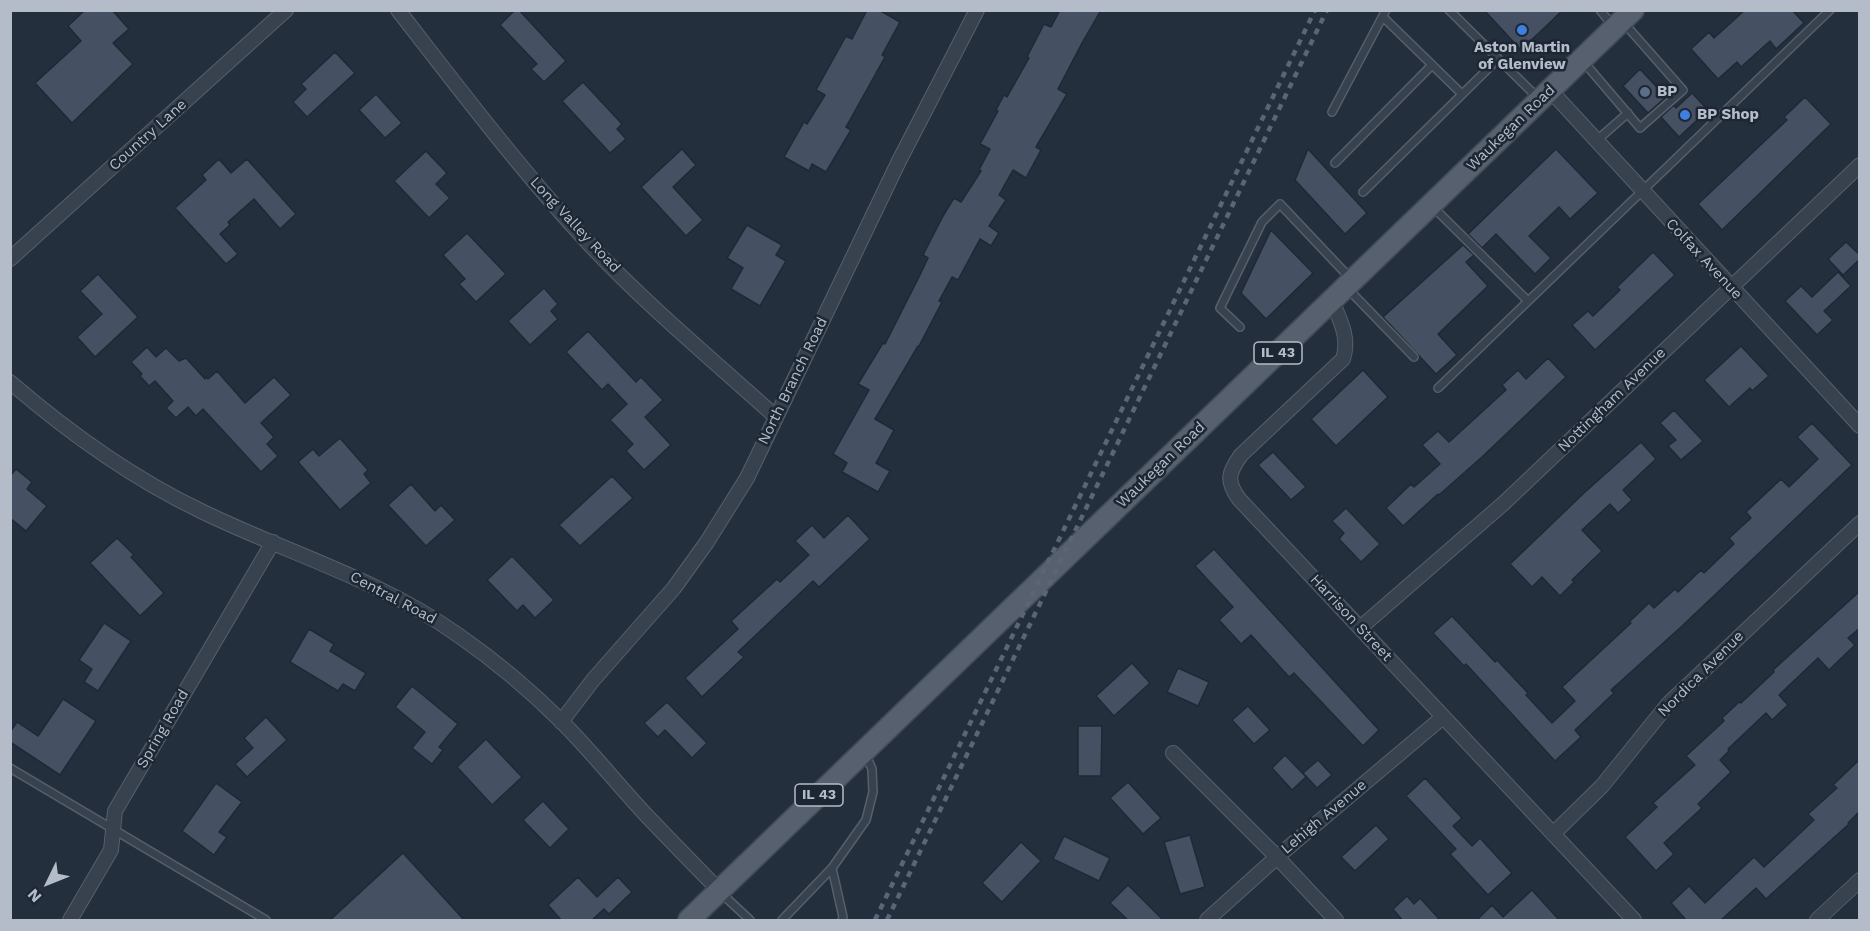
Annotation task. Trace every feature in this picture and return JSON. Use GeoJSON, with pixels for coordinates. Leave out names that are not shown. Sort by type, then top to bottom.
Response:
{"type":"FeatureCollection","features":[{"type":"Feature","properties":{"kind":"main road","name":"Waukegan Road"},"geometry":{"type":"LineString","coordinates":[[689,921],[1623,20]]}},
{"type":"Feature","properties":{"kind":"street","name":"Country Lane"},"geometry":{"type":"LineString","coordinates":[[10,259],[286,10]]}},
{"type":"Feature","properties":{"kind":"street","name":"Long Valley Road"},"geometry":{"type":"LineString","coordinates":[[398,10],[485,124],[592,247],[644,298],[776,417]]}},
{"type":"Feature","properties":{"kind":"street","name":"North Branch Road"},"geometry":{"type":"LineString","coordinates":[[561,722],[593,681],[674,588],[707,542],[747,478],[899,160],[977,10]]}},
{"type":"Feature","properties":{"kind":"street","name":"Colfax Avenue"},"geometry":{"type":"LineString","coordinates":[[1545,95],[1596,141],[1860,426]]}},
{"type":"Feature","properties":{"kind":"street","name":"Nottingham Avenue"},"geometry":{"type":"LineString","coordinates":[[1360,628],[1504,503],[1860,165]]}},
{"type":"Feature","properties":{"kind":"street","name":"Harrison Street"},"geometry":{"type":"LineString","coordinates":[[1344,290],[1346,349],[1343,359],[1241,455],[1229,477],[1231,488],[1239,500],[1634,921]]}},
{"type":"Feature","properties":{"kind":"street","name":"Central Road"},"geometry":{"type":"LineString","coordinates":[[10,382],[72,432],[156,487],[201,511],[325,563],[375,587],[458,635],[519,684],[561,722],[720,891]]}},
{"type":"Feature","properties":{"kind":"street","name":"Nordica Avenue"},"geometry":{"type":"LineString","coordinates":[[1553,834],[1602,786],[1669,703],[1860,523]]}},
{"type":"Feature","properties":{"kind":"street","name":"Spring Road"},"geometry":{"type":"LineString","coordinates":[[70,921],[111,850],[115,810],[273,542]]}},
{"type":"Feature","properties":{"kind":"street","name":"Lehigh Avenue"},"geometry":{"type":"LineString","coordinates":[[1207,921],[1277,856],[1443,717]]}},
{"type":"Feature","properties":{"kind":"street"},"geometry":{"type":"LineString","coordinates":[[1173,753],[1277,856],[1336,921]]}},
{"type":"Feature","properties":{"kind":"street"},"geometry":{"type":"LineString","coordinates":[[1816,921],[1860,880]]}},
{"type":"Feature","properties":{"kind":"lane"},"geometry":{"type":"LineString","coordinates":[[1449,10],[1498,58],[1545,95]]}},
{"type":"Feature","properties":{"kind":"lane"},"geometry":{"type":"LineString","coordinates":[[1582,60],[1640,128],[1683,90],[1623,20],[1600,10]]}},
{"type":"Feature","properties":{"kind":"lane"},"geometry":{"type":"LineString","coordinates":[[1438,388],[1830,10]]}},
{"type":"Feature","properties":{"kind":"lane"},"geometry":{"type":"LineString","coordinates":[[1332,112],[1384,14],[1462,94]]}},
{"type":"Feature","properties":{"kind":"lane"},"geometry":{"type":"LineString","coordinates":[[1363,192],[1498,58]]}},
{"type":"Feature","properties":{"kind":"lane"},"geometry":{"type":"LineString","coordinates":[[1335,163],[1432,65]]}},
{"type":"Feature","properties":{"kind":"lane"},"geometry":{"type":"LineString","coordinates":[[1596,141],[1628,112]]}},
{"type":"Feature","properties":{"kind":"lane"},"geometry":{"type":"LineString","coordinates":[[1240,327],[1220,308],[1262,222],[1280,204],[1344,290],[1414,357]]}},
{"type":"Feature","properties":{"kind":"lane"},"geometry":{"type":"LineString","coordinates":[[1431,206],[1528,302]]}},
{"type":"Feature","properties":{"kind":"lane"},"geometry":{"type":"LineString","coordinates":[[782,921],[832,868],[866,820],[873,792],[872,769],[865,751]]}},
{"type":"Feature","properties":{"kind":"lane"},"geometry":{"type":"LineString","coordinates":[[10,768],[266,921]]}},
{"type":"Feature","properties":{"kind":"lane"},"geometry":{"type":"LineString","coordinates":[[832,868],[842,921]]}},
{"type":"Feature","properties":{"kind":"lane"},"geometry":{"type":"LineString","coordinates":[[720,891],[750,921]]}},
{"type":"Feature","properties":{"kind":"building"},"geometry":{"type":"Polygon","coordinates":[[[85,10],[112,10],[129,29],[113,43],[133,64],[72,123],[35,83],[81,41],[68,26],[85,10]]]}},
{"type":"Feature","properties":{"kind":"building"},"geometry":{"type":"Polygon","coordinates":[[[515,10],[519,10],[566,61],[544,82],[531,69],[537,64],[500,25],[515,10]]]}},
{"type":"Feature","properties":{"kind":"building"},"geometry":{"type":"Polygon","coordinates":[[[867,10],[879,10],[900,22],[882,55],[885,57],[846,127],[851,130],[826,172],[812,164],[809,171],[784,157],[804,122],[807,124],[825,95],[816,90],[846,36],[852,39],[867,10]]]}},
{"type":"Feature","properties":{"kind":"building"},"geometry":{"type":"Polygon","coordinates":[[[1060,10],[1101,10],[1058,89],[1067,94],[1036,147],[1041,150],[1026,178],[1013,170],[999,195],[1006,200],[989,226],[999,233],[991,246],[980,239],[958,280],[952,277],[919,346],[875,419],[894,430],[876,463],[890,471],[878,492],[842,472],[847,463],[833,454],[869,390],[858,384],[883,343],[885,344],[919,277],[928,258],[923,255],[943,216],[954,198],[961,202],[981,171],[979,170],[990,149],[980,144],[1004,95],[1007,97],[1029,58],[1027,57],[1044,24],[1051,27],[1060,10]]]}},
{"type":"Feature","properties":{"kind":"building","name":"Aston Martin of Glenview"},"geometry":{"type":"Polygon","coordinates":[[[1484,10],[1563,10],[1521,50],[1484,10]]]}},
{"type":"Feature","properties":{"kind":"building"},"geometry":{"type":"Polygon","coordinates":[[[1745,10],[1792,10],[1804,23],[1776,49],[1770,41],[1741,67],[1737,62],[1718,79],[1691,49],[1709,32],[1714,38],[1745,10]]]}},
{"type":"Feature","properties":{"kind":"building"},"geometry":{"type":"Polygon","coordinates":[[[335,52],[355,73],[307,117],[293,102],[306,89],[301,84],[335,52]]]}},
{"type":"Feature","properties":{"kind":"building","name":"BP"},"geometry":{"type":"Polygon","coordinates":[[[1640,69],[1666,97],[1648,113],[1623,86],[1640,69]]]}},
{"type":"Feature","properties":{"kind":"building"},"geometry":{"type":"Polygon","coordinates":[[[583,82],[622,124],[617,129],[626,139],[610,153],[562,101],[583,82]]]}},
{"type":"Feature","properties":{"kind":"building","name":"BP Shop"},"geometry":{"type":"Polygon","coordinates":[[[1692,93],[1708,110],[1679,137],[1661,117],[1674,105],[1676,108],[1692,93]]]}},
{"type":"Feature","properties":{"kind":"building"},"geometry":{"type":"Polygon","coordinates":[[[376,94],[402,123],[385,138],[359,110],[376,94]]]}},
{"type":"Feature","properties":{"kind":"building"},"geometry":{"type":"Polygon","coordinates":[[[1805,97],[1831,124],[1722,230],[1698,204],[1787,120],[1784,117],[1805,97]]]}},
{"type":"Feature","properties":{"kind":"building"},"geometry":{"type":"Polygon","coordinates":[[[682,149],[696,165],[673,187],[703,220],[686,236],[641,187],[682,149]]]}},
{"type":"Feature","properties":{"kind":"building"},"geometry":{"type":"Polygon","coordinates":[[[1308,149],[1367,213],[1345,234],[1295,180],[1308,149]]]}},
{"type":"Feature","properties":{"kind":"building"},"geometry":{"type":"Polygon","coordinates":[[[1556,149],[1598,193],[1570,219],[1559,207],[1529,236],[1551,258],[1535,274],[1496,234],[1482,248],[1468,234],[1556,149]]]}},
{"type":"Feature","properties":{"kind":"building"},"geometry":{"type":"Polygon","coordinates":[[[426,151],[447,173],[436,184],[450,198],[429,218],[394,181],[426,151]]]}},
{"type":"Feature","properties":{"kind":"building"},"geometry":{"type":"Polygon","coordinates":[[[219,159],[231,173],[247,159],[296,214],[280,229],[254,199],[228,222],[230,225],[220,234],[238,254],[226,264],[175,208],[206,180],[202,175],[219,159]]]}},
{"type":"Feature","properties":{"kind":"building"},"geometry":{"type":"Polygon","coordinates":[[[747,225],[782,245],[776,255],[786,261],[760,306],[731,289],[743,268],[727,258],[747,225]]]}},
{"type":"Feature","properties":{"kind":"building"},"geometry":{"type":"Polygon","coordinates":[[[1271,230],[1313,273],[1266,319],[1241,293],[1271,230]]]}},
{"type":"Feature","properties":{"kind":"building"},"geometry":{"type":"Polygon","coordinates":[[[467,233],[506,274],[476,302],[459,284],[465,279],[443,255],[467,233]]]}},
{"type":"Feature","properties":{"kind":"building"},"geometry":{"type":"Polygon","coordinates":[[[1846,242],[1860,255],[1860,259],[1843,275],[1828,259],[1846,242]]]}},
{"type":"Feature","properties":{"kind":"building"},"geometry":{"type":"Polygon","coordinates":[[[1463,245],[1474,255],[1466,262],[1488,286],[1438,334],[1457,355],[1436,374],[1383,317],[1463,245]]]}},
{"type":"Feature","properties":{"kind":"building"},"geometry":{"type":"Polygon","coordinates":[[[1653,252],[1675,275],[1595,350],[1572,325],[1588,311],[1593,316],[1620,290],[1617,287],[1653,252]]]}},
{"type":"Feature","properties":{"kind":"building"},"geometry":{"type":"Polygon","coordinates":[[[1838,272],[1851,286],[1824,311],[1833,320],[1817,335],[1785,301],[1801,286],[1812,297],[1838,272]]]}},
{"type":"Feature","properties":{"kind":"building"},"geometry":{"type":"Polygon","coordinates":[[[98,274],[138,317],[95,357],[77,337],[102,314],[80,291],[98,274]]]}},
{"type":"Feature","properties":{"kind":"building"},"geometry":{"type":"Polygon","coordinates":[[[544,288],[558,304],[551,311],[558,319],[530,345],[508,321],[544,288]]]}},
{"type":"Feature","properties":{"kind":"building"},"geometry":{"type":"Polygon","coordinates":[[[588,331],[636,382],[641,377],[663,400],[645,417],[671,445],[644,470],[626,451],[633,444],[610,420],[627,404],[608,384],[602,390],[566,352],[588,331]]]}},
{"type":"Feature","properties":{"kind":"building"},"geometry":{"type":"Polygon","coordinates":[[[1741,346],[1769,376],[1752,391],[1750,388],[1729,407],[1704,380],[1741,346]]]}},
{"type":"Feature","properties":{"kind":"building"},"geometry":{"type":"Polygon","coordinates":[[[147,347],[156,357],[166,348],[179,361],[186,358],[205,379],[217,371],[245,403],[274,377],[291,395],[261,423],[274,437],[267,444],[278,456],[261,472],[203,409],[196,416],[188,407],[176,418],[166,408],[173,401],[155,381],[149,386],[131,362],[147,347]]]}},
{"type":"Feature","properties":{"kind":"building"},"geometry":{"type":"Polygon","coordinates":[[[1548,358],[1566,377],[1482,457],[1403,526],[1386,508],[1411,484],[1414,487],[1440,464],[1422,445],[1438,431],[1449,442],[1506,390],[1502,385],[1518,370],[1526,379],[1548,358]]]}},
{"type":"Feature","properties":{"kind":"building"},"geometry":{"type":"Polygon","coordinates":[[[1363,370],[1388,397],[1336,446],[1311,419],[1363,370]]]}},
{"type":"Feature","properties":{"kind":"building"},"geometry":{"type":"Polygon","coordinates":[[[1674,410],[1703,441],[1681,460],[1668,446],[1676,440],[1660,423],[1674,410]]]}},
{"type":"Feature","properties":{"kind":"building"},"geometry":{"type":"Polygon","coordinates":[[[1812,423],[1852,465],[1611,690],[1614,693],[1575,730],[1581,737],[1555,761],[1466,664],[1464,666],[1433,633],[1452,616],[1528,693],[1526,695],[1552,723],[1575,701],[1562,687],[1631,623],[1629,622],[1649,603],[1654,608],[1675,589],[1678,592],[1701,570],[1704,573],[1734,544],[1729,538],[1751,518],[1746,512],[1781,479],[1789,487],[1818,459],[1797,437],[1812,423]]]}},
{"type":"Feature","properties":{"kind":"building"},"geometry":{"type":"Polygon","coordinates":[[[340,438],[368,470],[364,474],[371,483],[340,510],[298,462],[313,449],[319,456],[340,438]]]}},
{"type":"Feature","properties":{"kind":"building"},"geometry":{"type":"Polygon","coordinates":[[[1641,442],[1656,459],[1623,490],[1632,500],[1618,513],[1610,504],[1582,530],[1602,551],[1572,580],[1574,582],[1560,596],[1542,577],[1532,587],[1510,564],[1641,442]]]}},
{"type":"Feature","properties":{"kind":"building"},"geometry":{"type":"Polygon","coordinates":[[[1273,452],[1306,487],[1291,500],[1258,465],[1273,452]]]}},
{"type":"Feature","properties":{"kind":"building"},"geometry":{"type":"Polygon","coordinates":[[[16,469],[32,482],[27,489],[47,506],[26,531],[10,518],[10,476],[16,469]]]}},
{"type":"Feature","properties":{"kind":"building"},"geometry":{"type":"Polygon","coordinates":[[[612,476],[633,498],[580,546],[559,525],[612,476]]]}},
{"type":"Feature","properties":{"kind":"building"},"geometry":{"type":"Polygon","coordinates":[[[411,484],[435,511],[441,505],[455,520],[426,546],[388,505],[411,484]]]}},
{"type":"Feature","properties":{"kind":"building"},"geometry":{"type":"Polygon","coordinates":[[[1346,508],[1380,544],[1361,562],[1339,539],[1344,533],[1332,521],[1346,508]]]}},
{"type":"Feature","properties":{"kind":"building"},"geometry":{"type":"Polygon","coordinates":[[[848,515],[870,539],[819,587],[813,581],[738,652],[744,657],[702,697],[685,678],[738,629],[731,621],[777,579],[780,582],[809,555],[795,541],[812,525],[824,538],[848,515]]]}},
{"type":"Feature","properties":{"kind":"building"},"geometry":{"type":"Polygon","coordinates":[[[117,538],[134,555],[131,557],[164,593],[140,616],[90,563],[117,538]]]}},
{"type":"Feature","properties":{"kind":"building"},"geometry":{"type":"Polygon","coordinates":[[[1214,549],[1379,730],[1363,746],[1294,673],[1289,677],[1251,635],[1241,644],[1219,620],[1233,607],[1195,566],[1214,549]]]}},
{"type":"Feature","properties":{"kind":"building"},"geometry":{"type":"Polygon","coordinates":[[[512,556],[554,600],[535,618],[523,605],[517,611],[487,580],[512,556]]]}},
{"type":"Feature","properties":{"kind":"building"},"geometry":{"type":"Polygon","coordinates":[[[1860,591],[1860,628],[1848,638],[1855,645],[1829,670],[1818,658],[1779,695],[1788,705],[1772,720],[1766,713],[1728,749],[1729,751],[1720,760],[1731,772],[1698,804],[1702,808],[1664,843],[1674,854],[1656,871],[1625,837],[1657,807],[1653,803],[1695,765],[1686,756],[1724,721],[1722,718],[1739,702],[1741,703],[1774,672],[1773,670],[1860,591]]]}},
{"type":"Feature","properties":{"kind":"building"},"geometry":{"type":"Polygon","coordinates":[[[104,623],[131,641],[98,691],[84,682],[92,669],[79,660],[104,623]]]}},
{"type":"Feature","properties":{"kind":"building"},"geometry":{"type":"Polygon","coordinates":[[[309,629],[334,644],[330,651],[366,673],[355,691],[343,684],[338,691],[290,662],[309,629]]]}},
{"type":"Feature","properties":{"kind":"building"},"geometry":{"type":"Polygon","coordinates":[[[1132,663],[1150,683],[1114,716],[1096,696],[1132,663]]]}},
{"type":"Feature","properties":{"kind":"building"},"geometry":{"type":"Polygon","coordinates":[[[1178,668],[1209,682],[1198,706],[1167,692],[1178,668]]]}},
{"type":"Feature","properties":{"kind":"building"},"geometry":{"type":"Polygon","coordinates":[[[412,686],[458,724],[439,747],[443,750],[432,764],[412,748],[425,732],[395,707],[412,686]]]}},
{"type":"Feature","properties":{"kind":"building"},"geometry":{"type":"Polygon","coordinates":[[[63,699],[96,721],[60,775],[10,742],[10,732],[17,722],[38,736],[63,699]]]}},
{"type":"Feature","properties":{"kind":"building"},"geometry":{"type":"Polygon","coordinates":[[[667,702],[707,743],[692,758],[665,730],[658,737],[644,723],[667,702]]]}},
{"type":"Feature","properties":{"kind":"building"},"geometry":{"type":"Polygon","coordinates":[[[1248,706],[1270,730],[1254,744],[1232,720],[1248,706]]]}},
{"type":"Feature","properties":{"kind":"building"},"geometry":{"type":"Polygon","coordinates":[[[266,717],[287,740],[247,777],[235,764],[253,748],[244,738],[266,717]]]}},
{"type":"Feature","properties":{"kind":"building"},"geometry":{"type":"Polygon","coordinates":[[[1078,726],[1102,726],[1101,776],[1078,776],[1078,726]]]}},
{"type":"Feature","properties":{"kind":"building"},"geometry":{"type":"Polygon","coordinates":[[[486,739],[522,777],[492,805],[457,767],[486,739]]]}},
{"type":"Feature","properties":{"kind":"building"},"geometry":{"type":"Polygon","coordinates":[[[1285,755],[1306,777],[1292,790],[1272,768],[1285,755]]]}},
{"type":"Feature","properties":{"kind":"building"},"geometry":{"type":"Polygon","coordinates":[[[1860,759],[1860,811],[1849,824],[1766,899],[1756,888],[1720,921],[1687,921],[1671,903],[1689,886],[1705,903],[1754,857],[1764,867],[1814,820],[1808,814],[1837,788],[1833,785],[1860,759]]]}},
{"type":"Feature","properties":{"kind":"building"},"geometry":{"type":"Polygon","coordinates":[[[1318,760],[1332,775],[1317,788],[1303,773],[1318,760]]]}},
{"type":"Feature","properties":{"kind":"building"},"geometry":{"type":"Polygon","coordinates":[[[1425,778],[1462,818],[1453,826],[1472,846],[1480,838],[1512,873],[1488,895],[1450,854],[1456,849],[1406,796],[1425,778]]]}},
{"type":"Feature","properties":{"kind":"building"},"geometry":{"type":"Polygon","coordinates":[[[1128,782],[1161,818],[1143,834],[1110,798],[1128,782]]]}},
{"type":"Feature","properties":{"kind":"building"},"geometry":{"type":"Polygon","coordinates":[[[216,783],[242,802],[219,832],[227,837],[214,855],[182,831],[216,783]]]}},
{"type":"Feature","properties":{"kind":"building"},"geometry":{"type":"Polygon","coordinates":[[[543,801],[569,829],[550,848],[523,820],[543,801]]]}},
{"type":"Feature","properties":{"kind":"building"},"geometry":{"type":"Polygon","coordinates":[[[1376,825],[1389,839],[1355,871],[1341,857],[1376,825]]]}},
{"type":"Feature","properties":{"kind":"building"},"geometry":{"type":"Polygon","coordinates":[[[1190,835],[1205,887],[1180,894],[1164,842],[1190,835]]]}},
{"type":"Feature","properties":{"kind":"building"},"geometry":{"type":"Polygon","coordinates":[[[1064,836],[1110,858],[1099,881],[1053,859],[1064,836]]]}},
{"type":"Feature","properties":{"kind":"building"},"geometry":{"type":"Polygon","coordinates":[[[1021,842],[1041,861],[1002,902],[982,883],[1021,842]]]}},
{"type":"Feature","properties":{"kind":"building"},"geometry":{"type":"Polygon","coordinates":[[[403,853],[465,921],[329,921],[403,853]]]}},
{"type":"Feature","properties":{"kind":"building"},"geometry":{"type":"Polygon","coordinates":[[[578,877],[597,897],[618,877],[632,892],[609,914],[604,909],[591,921],[562,921],[548,905],[578,877]]]}},
{"type":"Feature","properties":{"kind":"building"},"geometry":{"type":"Polygon","coordinates":[[[1128,885],[1164,921],[1129,921],[1110,903],[1128,885]]]}},
{"type":"Feature","properties":{"kind":"building"},"geometry":{"type":"Polygon","coordinates":[[[1532,890],[1560,921],[1476,921],[1492,905],[1503,917],[1532,890]]]}},
{"type":"Feature","properties":{"kind":"building"},"geometry":{"type":"Polygon","coordinates":[[[1407,896],[1414,904],[1420,898],[1441,921],[1403,921],[1393,909],[1407,896]]]}},
{"type":"Feature","properties":{"kind":"railway"},"geometry":{"type":"LineString","coordinates":[[875,920],[1315,10]]}},
{"type":"Feature","properties":{"kind":"railway"},"geometry":{"type":"LineString","coordinates":[[887,920],[1327,10]]}},
{"type":"Feature","properties":{"kind":"place","name":"Aston Martin of Glenview"},"geometry":{"type":"Point","coordinates":[1522,30]}},
{"type":"Feature","properties":{"kind":"place","name":"BP"},"geometry":{"type":"Point","coordinates":[1645,92]}},
{"type":"Feature","properties":{"kind":"place","name":"BP Shop"},"geometry":{"type":"Point","coordinates":[1685,115]}}]}
